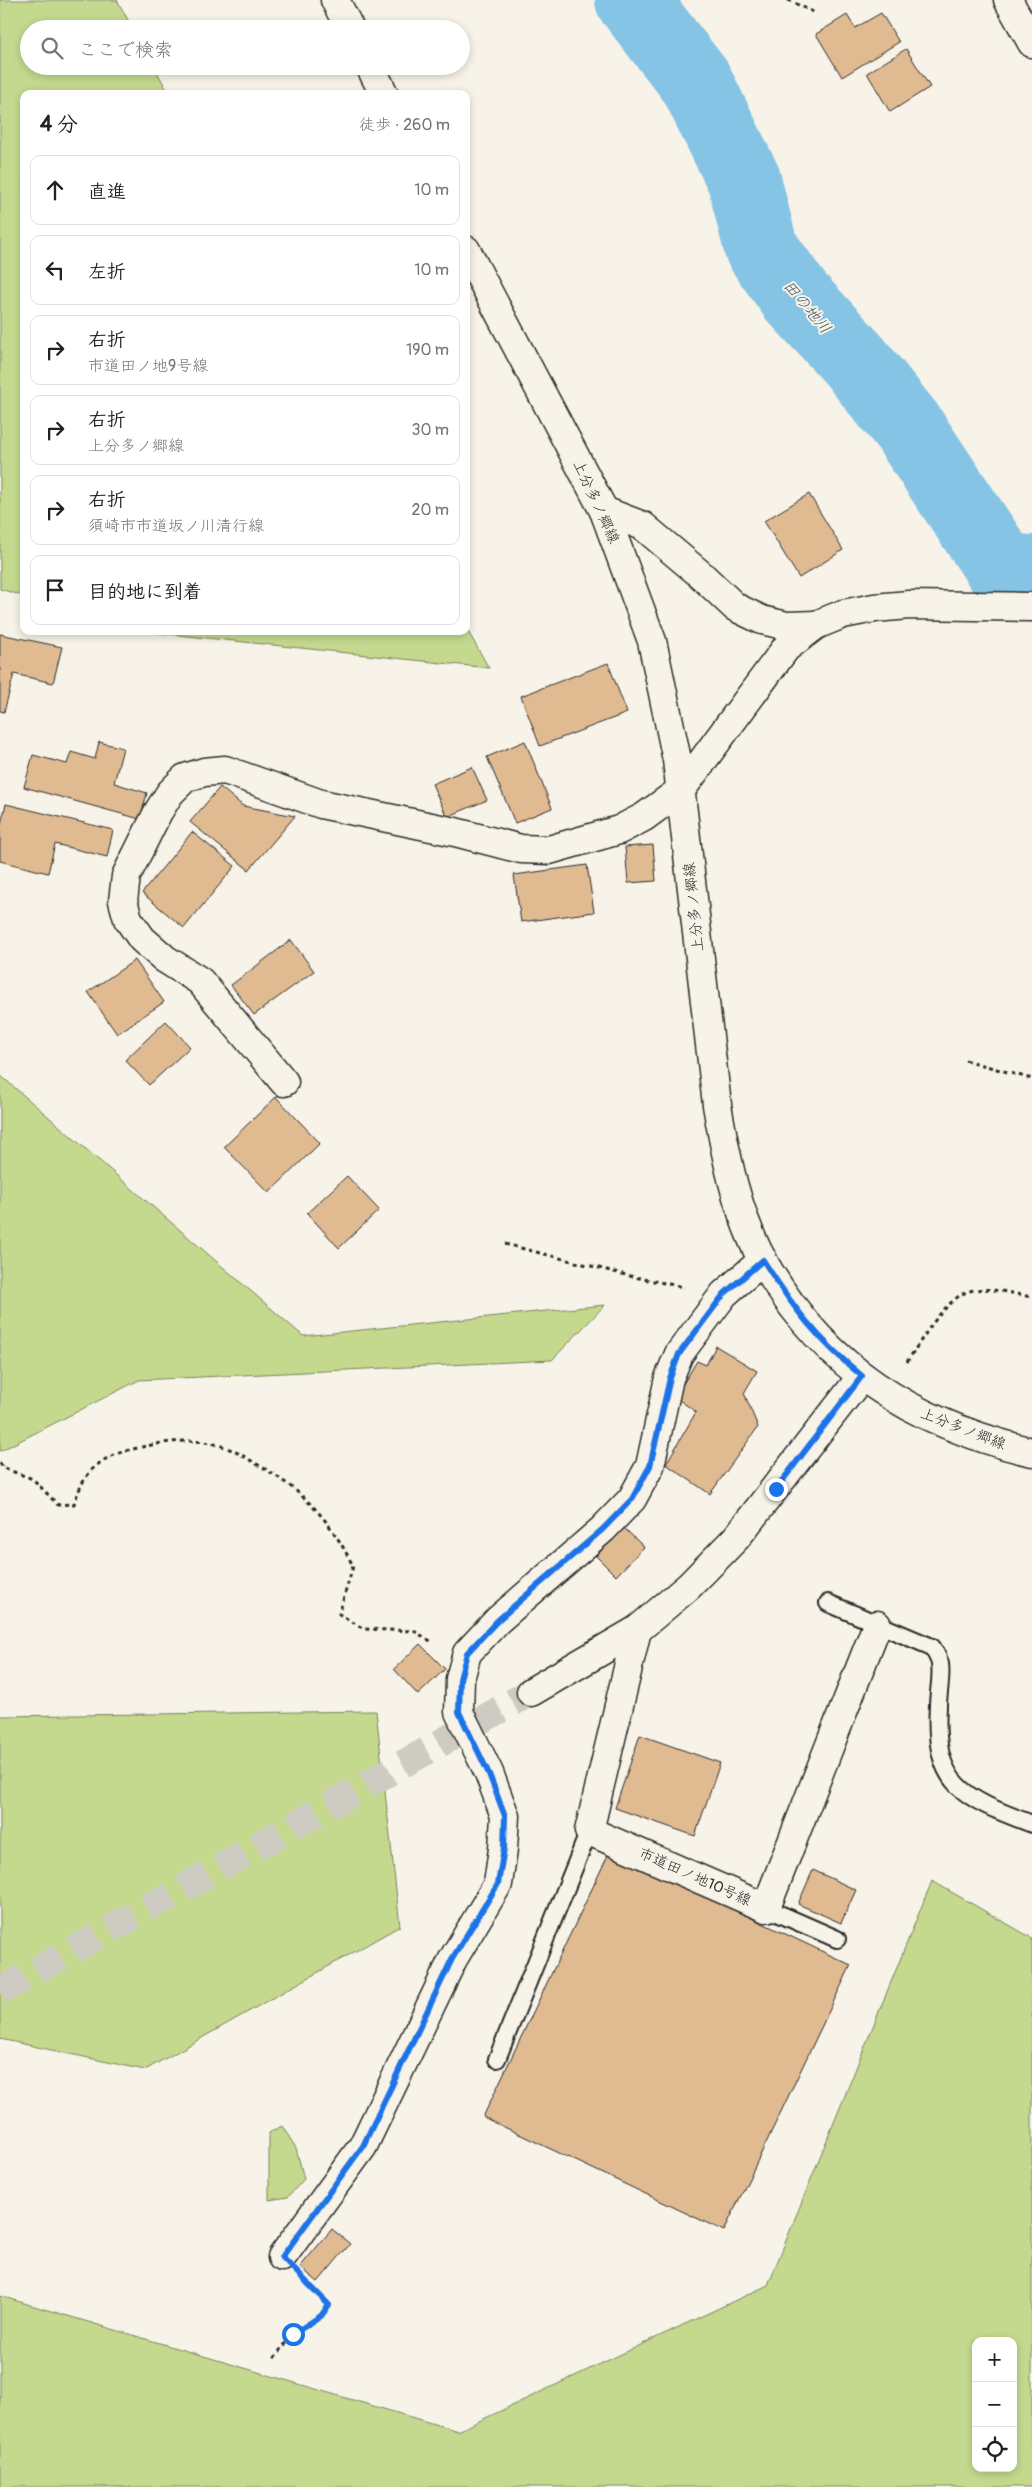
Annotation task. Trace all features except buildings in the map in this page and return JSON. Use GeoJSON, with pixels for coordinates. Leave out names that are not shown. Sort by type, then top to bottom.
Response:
{"type":"FeatureCollection","features":[{"type":"Feature","properties":{"kind":"street"},"geometry":{"type":"LineString","coordinates":[[335,0],[345,20]]}},
{"type":"Feature","properties":{"kind":"street"},"geometry":{"type":"LineString","coordinates":[[1008,0],[1032,43]]}},
{"type":"Feature","properties":{"kind":"street"},"geometry":{"type":"LineString","coordinates":[[374,75],[382,90]]}},
{"type":"Feature","properties":{"kind":"street","name":"上分多ノ郷線"},"geometry":{"type":"LineString","coordinates":[[470,258],[604,512],[652,641],[663,686],[681,790],[717,1105],[727,1160],[744,1215],[763,1260],[802,1318],[821,1340],[862,1376],[914,1411],[937,1422],[966,1434],[1032,1452]]}},
{"type":"Feature","properties":{"kind":"street"},"geometry":{"type":"LineString","coordinates":[[604,512],[642,526],[735,607],[762,620],[787,626],[816,625]]}},
{"type":"Feature","properties":{"kind":"street"},"geometry":{"type":"LineString","coordinates":[[284,1082],[200,981],[165,958],[142,939],[128,919],[123,900],[126,876],[158,812],[170,793],[185,778],[204,772],[225,770],[321,804],[455,832],[521,849],[549,850],[619,830],[644,817],[681,790],[786,648],[816,625],[844,614],[883,607],[909,605],[1032,607]]}},
{"type":"Feature","properties":{"kind":"street"},"geometry":{"type":"LineString","coordinates":[[282,2257],[363,2146],[452,1959],[498,1884],[504,1848],[505,1816],[489,1774],[459,1712],[460,1679],[467,1653],[498,1620],[603,1529],[632,1499],[650,1466],[670,1378],[679,1354],[724,1294],[763,1260]]}},
{"type":"Feature","properties":{"kind":"street"},"geometry":{"type":"LineString","coordinates":[[531,1692],[637,1630],[689,1586],[736,1538],[862,1376]]}},
{"type":"Feature","properties":{"kind":"street","name":"市道田ノ地10号線"},"geometry":{"type":"LineString","coordinates":[[589,1831],[766,1908],[877,1625]]}},
{"type":"Feature","properties":{"kind":"street"},"geometry":{"type":"LineString","coordinates":[[589,1831],[637,1630]]}},
{"type":"Feature","properties":{"kind":"lane"},"geometry":{"type":"LineString","coordinates":[[828,1603],[877,1625],[932,1646],[940,1664],[937,1709],[938,1752],[949,1778],[978,1803],[1032,1824]]}},
{"type":"Feature","properties":{"kind":"lane"},"geometry":{"type":"LineString","coordinates":[[497,2059],[589,1831]]}},
{"type":"Feature","properties":{"kind":"lane"},"geometry":{"type":"LineString","coordinates":[[766,1908],[837,1939]]}},
{"type":"Feature","properties":{"kind":"path"},"geometry":{"type":"LineString","coordinates":[[788,0],[815,13]]}},
{"type":"Feature","properties":{"kind":"path"},"geometry":{"type":"LineString","coordinates":[[965,1060],[1032,1079]]}},
{"type":"Feature","properties":{"kind":"path"},"geometry":{"type":"LineString","coordinates":[[505,1244],[634,1277],[724,1294]]}},
{"type":"Feature","properties":{"kind":"path"},"geometry":{"type":"LineString","coordinates":[[904,1366],[924,1336],[954,1300],[969,1291],[985,1290],[1032,1297]]}},
{"type":"Feature","properties":{"kind":"path"},"geometry":{"type":"LineString","coordinates":[[0,1463],[3,1468],[33,1479],[58,1505],[74,1504],[80,1483],[95,1464],[126,1450],[188,1441],[212,1443],[230,1449],[274,1474],[306,1498],[339,1537],[354,1566],[339,1614],[364,1629],[414,1631],[464,1664]]}},
{"type":"Feature","properties":{"kind":"path"},"geometry":{"type":"LineString","coordinates":[[274,2358],[293,2334],[321,2316],[329,2305],[282,2257]]}},
{"type":"Feature","properties":{"kind":"green space"},"geometry":{"type":"Polygon","coordinates":[[[0,0],[117,0],[128,20],[20,20],[20,75],[159,75],[167,90],[20,90],[20,595],[0,589],[0,0]]]}},
{"type":"Feature","properties":{"kind":"green space"},"geometry":{"type":"Polygon","coordinates":[[[178,635],[470,635],[489,668],[178,635]]]}},
{"type":"Feature","properties":{"kind":"green space"},"geometry":{"type":"Polygon","coordinates":[[[0,1075],[303,1336],[605,1305],[552,1360],[139,1380],[0,1451],[0,1075]]]}},
{"type":"Feature","properties":{"kind":"green space"},"geometry":{"type":"Polygon","coordinates":[[[376,1711],[400,1926],[145,2070],[0,2039],[0,1716],[376,1711]]]}},
{"type":"Feature","properties":{"kind":"green space"},"geometry":{"type":"Polygon","coordinates":[[[932,1881],[1032,1938],[1032,2487],[0,2487],[0,2296],[458,2431],[768,2285],[932,1881]]]}},
{"type":"Feature","properties":{"kind":"green space"},"geometry":{"type":"Polygon","coordinates":[[[282,2126],[296,2148],[304,2179],[288,2197],[269,2200],[269,2133],[282,2126]]]}},
{"type":"Feature","properties":{"kind":"waterway","name":"田の地川"},"geometry":{"type":"LineString","coordinates":[[632,0],[696,82],[744,180],[761,248],[795,296],[854,360],[907,426],[1003,570],[1032,572]]}},
{"type":"Feature","properties":{"kind":"tunnel"},"geometry":{"type":"LineString","coordinates":[[0,1991],[531,1692]]}},
{"type":"Feature","properties":{"kind":"route"},"geometry":{"type":"LineString","coordinates":[[293,2334],[321,2316],[329,2305],[316,2294],[282,2257],[363,2146],[452,1959],[498,1884],[504,1848],[505,1816],[489,1774],[459,1712],[460,1679],[467,1653],[498,1620],[603,1529],[632,1499],[650,1466],[659,1435],[670,1378],[679,1354],[724,1294],[730,1291],[763,1260],[802,1318],[821,1340],[862,1376],[776,1489]]}}]}
